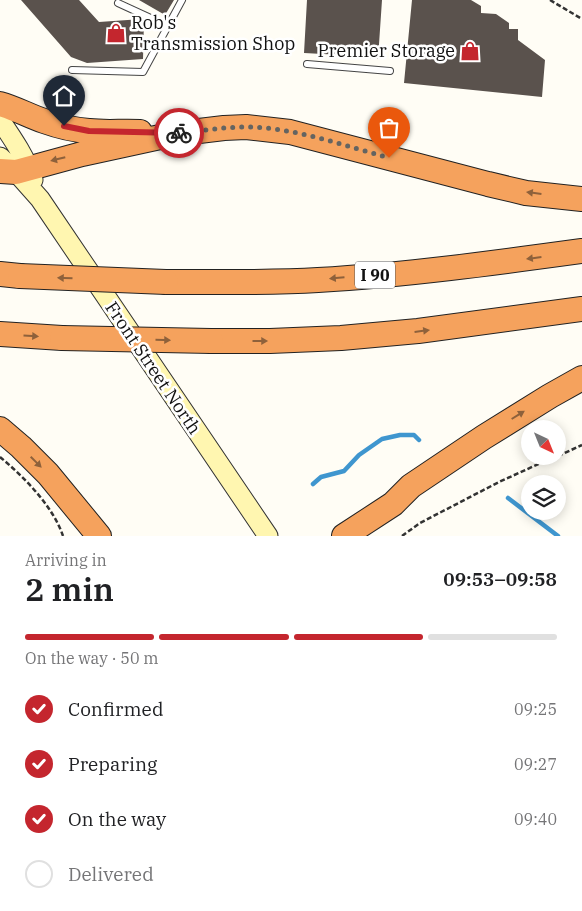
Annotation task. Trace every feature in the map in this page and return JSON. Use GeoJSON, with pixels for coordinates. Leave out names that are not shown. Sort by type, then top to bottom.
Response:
{"type":"FeatureCollection","features":[{"type":"Feature","properties":{"kind":"highway"},"geometry":{"type":"LineString","coordinates":[[0,104],[44,121],[89,131],[174,134]]}},
{"type":"Feature","properties":{"kind":"highway"},"geometry":{"type":"LineString","coordinates":[[11,167],[174,134],[246,127],[290,132],[526,193],[582,199]]}},
{"type":"Feature","properties":{"kind":"highway","name":"I 90"},"geometry":{"type":"LineString","coordinates":[[10,275],[166,282],[319,280],[454,267],[582,251]]}},
{"type":"Feature","properties":{"kind":"highway"},"geometry":{"type":"LineString","coordinates":[[0,334],[62,338],[211,341],[341,338],[418,331],[582,309]]}},
{"type":"Feature","properties":{"kind":"highway"},"geometry":{"type":"LineString","coordinates":[[377,519],[411,486],[527,409],[582,378]]}},
{"type":"Feature","properties":{"kind":"highway"},"geometry":{"type":"LineString","coordinates":[[344,536],[415,497],[582,396]]}},
{"type":"Feature","properties":{"kind":"highway"},"geometry":{"type":"LineString","coordinates":[[0,429],[21,446],[48,474],[99,536]]}},
{"type":"Feature","properties":{"kind":"main road","name":"Front Street North"},"geometry":{"type":"LineString","coordinates":[[0,120],[19,148],[11,167],[40,199],[268,536]]}},
{"type":"Feature","properties":{"kind":"lane"},"geometry":{"type":"LineString","coordinates":[[72,70],[143,72],[182,0]]}},
{"type":"Feature","properties":{"kind":"lane"},"geometry":{"type":"LineString","coordinates":[[118,3],[168,26]]}},
{"type":"Feature","properties":{"kind":"lane"},"geometry":{"type":"LineString","coordinates":[[307,64],[390,70]]}},
{"type":"Feature","properties":{"kind":"path"},"geometry":{"type":"LineString","coordinates":[[550,0],[582,19]]}},
{"type":"Feature","properties":{"kind":"path"},"geometry":{"type":"LineString","coordinates":[[566,452],[582,446]]}},
{"type":"Feature","properties":{"kind":"path"},"geometry":{"type":"LineString","coordinates":[[0,457],[36,492],[57,519],[63,536]]}},
{"type":"Feature","properties":{"kind":"path"},"geometry":{"type":"LineString","coordinates":[[402,536],[420,523],[499,482],[537,465]]}},
{"type":"Feature","properties":{"kind":"building"},"geometry":{"type":"Polygon","coordinates":[[[21,0],[79,0],[99,22],[142,19],[144,20],[143,59],[87,63],[71,57],[21,0]]]}},
{"type":"Feature","properties":{"kind":"building"},"geometry":{"type":"Polygon","coordinates":[[[139,0],[174,0],[165,15],[139,0]]]}},
{"type":"Feature","properties":{"kind":"building"},"geometry":{"type":"Polygon","coordinates":[[[307,0],[382,0],[378,59],[304,53],[307,0]]]}},
{"type":"Feature","properties":{"kind":"building","name":"Premier Storage"},"geometry":{"type":"Polygon","coordinates":[[[412,0],[471,0],[481,6],[481,13],[496,14],[509,23],[509,29],[518,29],[518,40],[545,60],[542,97],[404,83],[412,0]]]}},
{"type":"Feature","properties":{"kind":"waterway"},"geometry":{"type":"LineString","coordinates":[[313,484],[321,477],[344,471],[359,455],[382,439],[400,435],[414,435],[419,440]]}},
{"type":"Feature","properties":{"kind":"waterway"},"geometry":{"type":"LineString","coordinates":[[508,498],[558,536]]}},
{"type":"Feature","properties":{"kind":"way so far"},"geometry":{"type":"LineString","coordinates":[[179,133],[224,128],[266,128],[316,138],[389,158]]}},
{"type":"Feature","properties":{"kind":"place","name":"Rob's Transmission Shop"},"geometry":{"type":"Point","coordinates":[116,33]}},
{"type":"Feature","properties":{"kind":"place","name":"Premier Storage"},"geometry":{"type":"Point","coordinates":[470,51]}},
{"type":"Feature","properties":{"kind":"route"},"geometry":{"type":"LineString","coordinates":[[64,126],[89,131],[179,133]]}}]}
